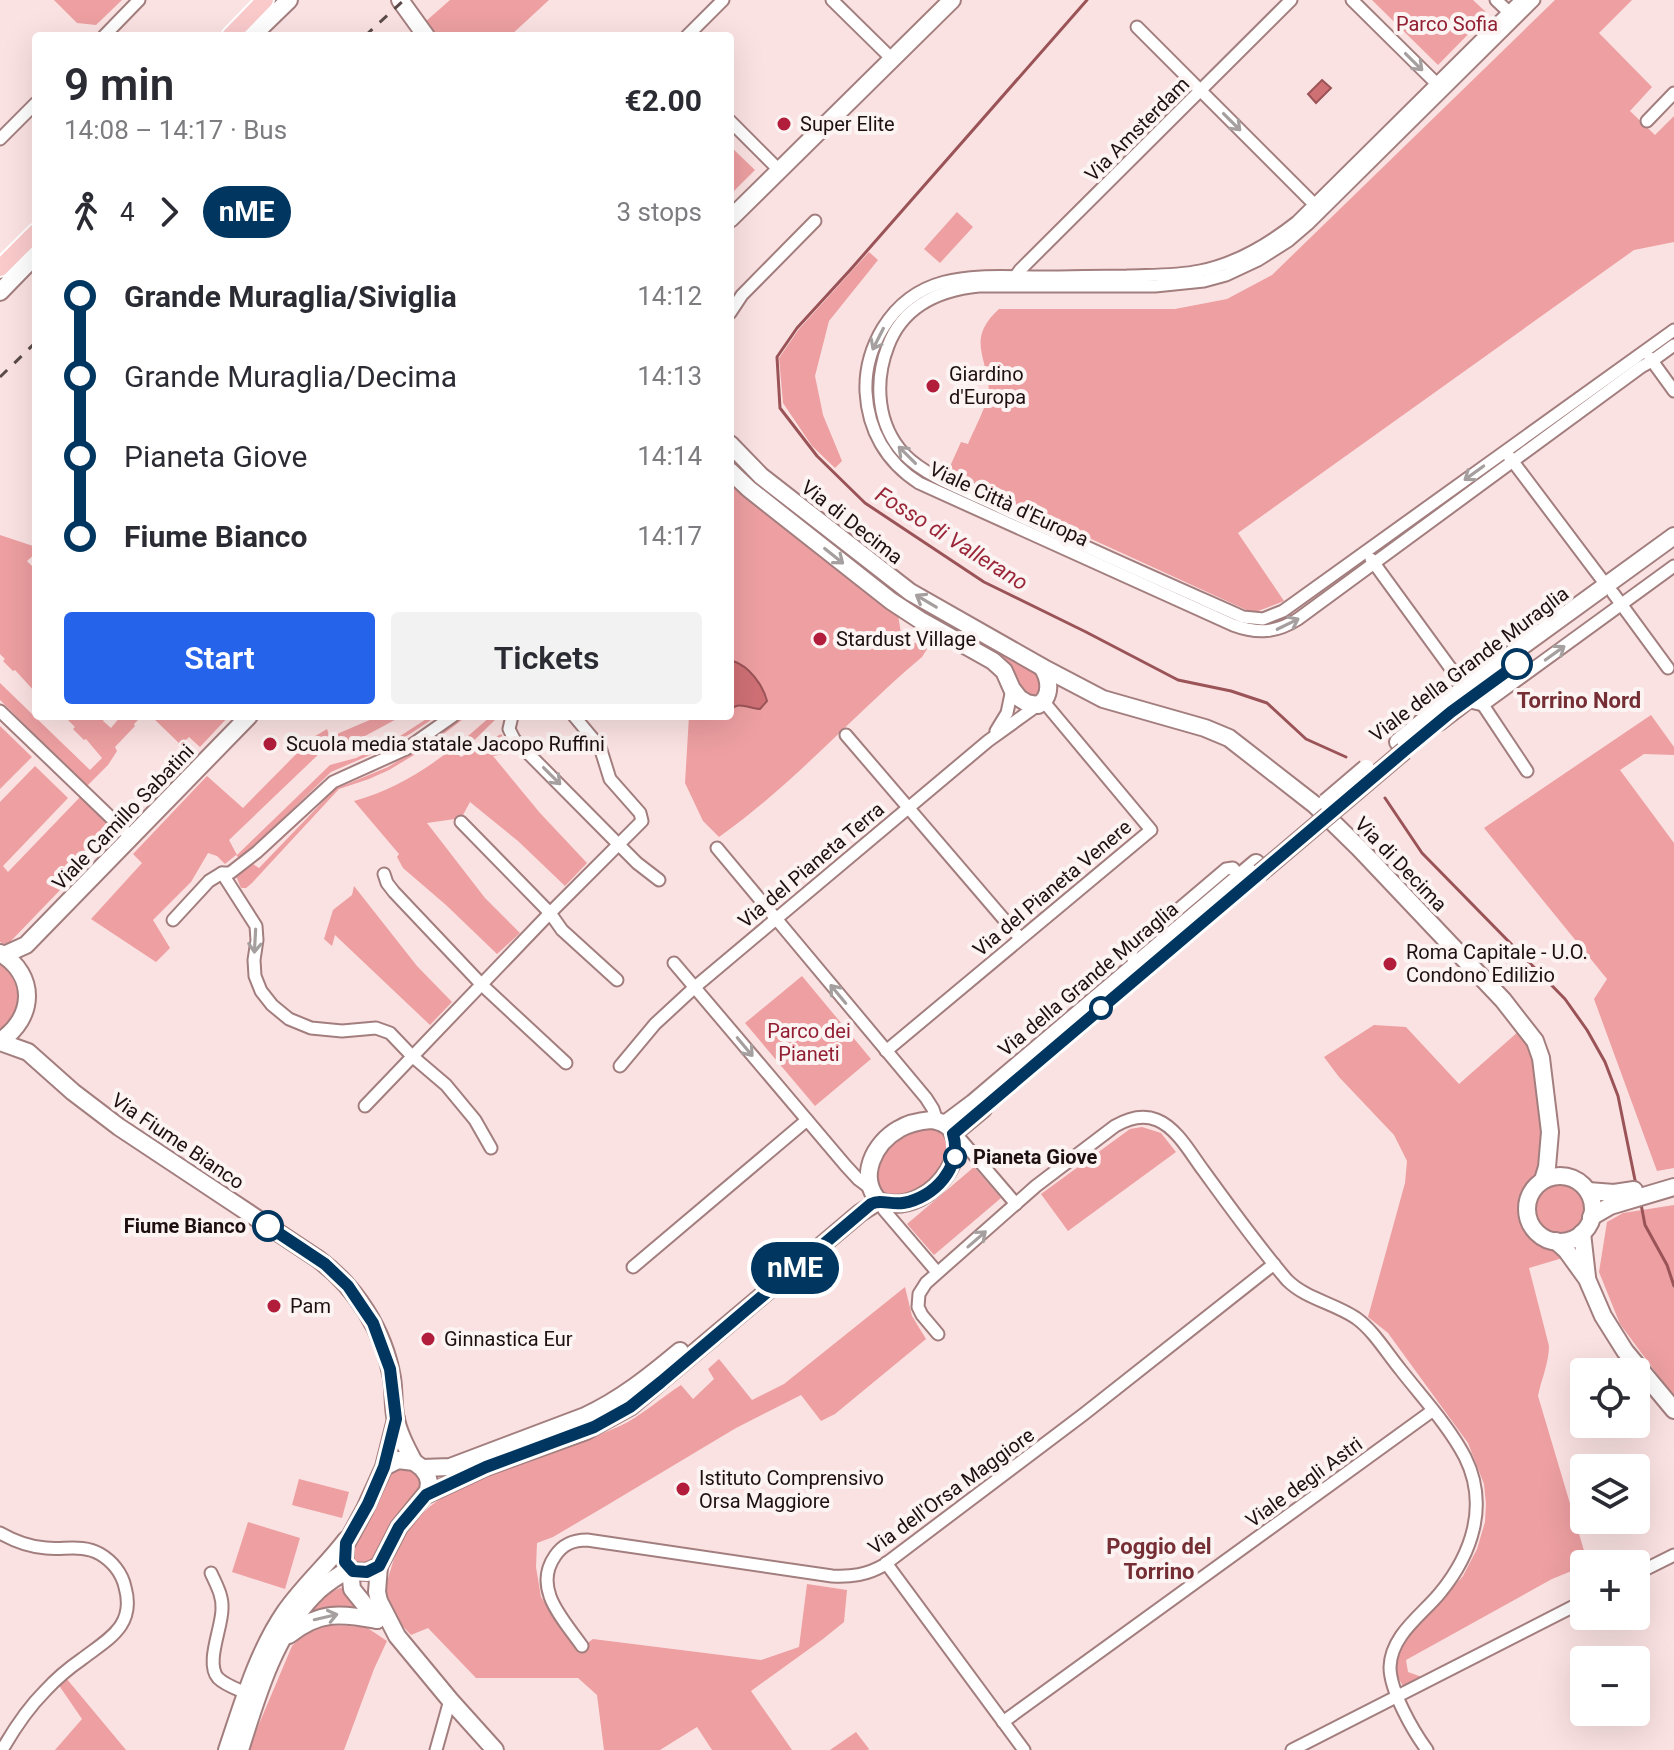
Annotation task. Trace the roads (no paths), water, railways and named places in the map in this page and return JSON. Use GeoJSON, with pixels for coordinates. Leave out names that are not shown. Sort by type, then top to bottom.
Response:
{"type":"FeatureCollection","features":[{"type":"Feature","properties":{"kind":"main road"},"geometry":{"type":"LineString","coordinates":[[234,32],[265,0]]}},
{"type":"Feature","properties":{"kind":"main road"},"geometry":{"type":"LineString","coordinates":[[0,268],[32,236]]}},
{"type":"Feature","properties":{"kind":"street"},"geometry":{"type":"LineString","coordinates":[[108,32],[139,0]]}},
{"type":"Feature","properties":{"kind":"street"},"geometry":{"type":"LineString","coordinates":[[256,32],[289,0]]}},
{"type":"Feature","properties":{"kind":"street"},"geometry":{"type":"LineString","coordinates":[[400,0],[423,32]]}},
{"type":"Feature","properties":{"kind":"street"},"geometry":{"type":"LineString","coordinates":[[832,0],[892,59]]}},
{"type":"Feature","properties":{"kind":"street"},"geometry":{"type":"LineString","coordinates":[[734,215],[952,0]]}},
{"type":"Feature","properties":{"kind":"street","name":"Via Amsterdam"},"geometry":{"type":"LineString","coordinates":[[1015,281],[1291,0]]}},
{"type":"Feature","properties":{"kind":"street"},"geometry":{"type":"LineString","coordinates":[[1352,0],[1439,87]]}},
{"type":"Feature","properties":{"kind":"street"},"geometry":{"type":"LineString","coordinates":[[1496,0],[1512,15]]}},
{"type":"Feature","properties":{"kind":"street","name":"Viale Città d'Europa"},"geometry":{"type":"LineString","coordinates":[[1512,15],[1521,0]]}},
{"type":"Feature","properties":{"kind":"street","name":"Viale Città d'Europa"},"geometry":{"type":"LineString","coordinates":[[1534,0],[1512,15],[1318,208],[1266,244],[1235,260],[1208,270],[1169,275],[1015,281],[973,287],[939,294],[919,306],[896,330],[881,370],[880,405],[887,426],[903,452],[915,464],[947,481],[1248,619],[1261,620],[1276,615],[1508,456],[1648,356],[1674,330]]}},
{"type":"Feature","properties":{"kind":"street"},"geometry":{"type":"LineString","coordinates":[[691,32],[717,2]]}},
{"type":"Feature","properties":{"kind":"street"},"geometry":{"type":"LineString","coordinates":[[1137,27],[1318,208]]}},
{"type":"Feature","properties":{"kind":"street"},"geometry":{"type":"LineString","coordinates":[[1647,121],[1674,93]]}},
{"type":"Feature","properties":{"kind":"street"},"geometry":{"type":"LineString","coordinates":[[0,139],[32,107]]}},
{"type":"Feature","properties":{"kind":"street"},"geometry":{"type":"LineString","coordinates":[[734,125],[779,170]]}},
{"type":"Feature","properties":{"kind":"street"},"geometry":{"type":"LineString","coordinates":[[734,307],[742,295],[815,221]]}},
{"type":"Feature","properties":{"kind":"street"},"geometry":{"type":"LineString","coordinates":[[0,292],[32,259]]}},
{"type":"Feature","properties":{"kind":"street","name":"Viale Città d'Europa"},"geometry":{"type":"LineString","coordinates":[[1015,281],[974,276],[955,279],[929,287],[897,310],[878,337],[867,368],[868,412],[884,450],[908,476],[949,497],[1251,631],[1264,632],[1287,626],[1374,563],[1508,456]]}},
{"type":"Feature","properties":{"kind":"street","name":"Viale Città d'Europa"},"geometry":{"type":"LineString","coordinates":[[1648,356],[1674,345]]}},
{"type":"Feature","properties":{"kind":"street"},"geometry":{"type":"LineString","coordinates":[[1648,356],[1674,391]]}},
{"type":"Feature","properties":{"kind":"street","name":"Via di Decima"},"geometry":{"type":"LineString","coordinates":[[734,448],[891,601],[993,661],[1007,675],[1012,689],[1024,701],[1041,704]]}},
{"type":"Feature","properties":{"kind":"street"},"geometry":{"type":"LineString","coordinates":[[1508,456],[1668,668]]}},
{"type":"Feature","properties":{"kind":"street","name":"Via di Decima"},"geometry":{"type":"LineString","coordinates":[[734,475],[749,489],[910,592],[1087,692],[1109,702],[1211,730],[1229,738],[1325,814],[1493,989],[1534,1039],[1541,1058],[1550,1132],[1569,1177]]}},
{"type":"Feature","properties":{"kind":"street","name":"Viale della Grande Muraglia"},"geometry":{"type":"LineString","coordinates":[[1614,594],[1674,536]]}},
{"type":"Feature","properties":{"kind":"street","name":"Viale della Grande Muraglia"},"geometry":{"type":"LineString","coordinates":[[1401,746],[1674,549]]}},
{"type":"Feature","properties":{"kind":"street"},"geometry":{"type":"LineString","coordinates":[[1366,552],[1527,771]]}},
{"type":"Feature","properties":{"kind":"street"},"geometry":{"type":"LineString","coordinates":[[1471,698],[1614,594],[1674,566]]}},
{"type":"Feature","properties":{"kind":"street"},"geometry":{"type":"LineString","coordinates":[[1041,704],[1049,685],[1042,667]]}},
{"type":"Feature","properties":{"kind":"street"},"geometry":{"type":"LineString","coordinates":[[988,741],[1007,713],[1012,689]]}},
{"type":"Feature","properties":{"kind":"street"},"geometry":{"type":"LineString","coordinates":[[1041,704],[1060,694],[1087,692]]}},
{"type":"Feature","properties":{"kind":"street","name":"Via del Pianeta Terra"},"geometry":{"type":"LineString","coordinates":[[620,1066],[655,1024],[695,987],[907,807],[988,741],[1041,704]]}},
{"type":"Feature","properties":{"kind":"street","name":"Via del Pianeta Venere"},"geometry":{"type":"LineString","coordinates":[[886,1051],[1151,830],[1041,704]]}},
{"type":"Feature","properties":{"kind":"street"},"geometry":{"type":"LineString","coordinates":[[0,711],[131,837]]}},
{"type":"Feature","properties":{"kind":"street","name":"Viale Camillo Sabatini"},"geometry":{"type":"LineString","coordinates":[[17,967],[26,945],[245,720]]}},
{"type":"Feature","properties":{"kind":"street"},"geometry":{"type":"LineString","coordinates":[[173,920],[209,881],[222,873],[230,873],[257,852],[333,782],[406,749],[447,720]]}},
{"type":"Feature","properties":{"kind":"street"},"geometry":{"type":"LineString","coordinates":[[511,720],[509,729],[514,739],[643,869],[659,880]]}},
{"type":"Feature","properties":{"kind":"street"},"geometry":{"type":"LineString","coordinates":[[365,1106],[639,825],[642,819],[638,811],[612,782],[600,747],[577,720]]}},
{"type":"Feature","properties":{"kind":"street"},"geometry":{"type":"LineString","coordinates":[[846,735],[1020,938]]}},
{"type":"Feature","properties":{"kind":"street","name":"Via della Grande Muraglia"},"geometry":{"type":"LineString","coordinates":[[948,1129],[1401,746]]}},
{"type":"Feature","properties":{"kind":"street"},"geometry":{"type":"LineString","coordinates":[[461,822],[550,913],[562,930],[617,980]]}},
{"type":"Feature","properties":{"kind":"street"},"geometry":{"type":"LineString","coordinates":[[717,848],[926,1098],[948,1129],[1016,1204]]}},
{"type":"Feature","properties":{"kind":"street","name":"Via della Grande Muraglia"},"geometry":{"type":"LineString","coordinates":[[948,1129],[973,1103],[1240,876],[1258,868]]}},
{"type":"Feature","properties":{"kind":"street"},"geometry":{"type":"LineString","coordinates":[[222,873],[254,922],[257,936],[255,976],[261,991],[275,1008],[293,1022],[316,1029],[342,1031],[372,1028],[392,1034],[449,1088],[478,1124],[491,1148]]}},
{"type":"Feature","properties":{"kind":"street"},"geometry":{"type":"LineString","coordinates":[[384,874],[394,892],[482,985],[566,1063]]}},
{"type":"Feature","properties":{"kind":"street","name":"Viale Camillo Sabatini"},"geometry":{"type":"LineString","coordinates":[[2,954],[26,945]]}},
{"type":"Feature","properties":{"kind":"street"},"geometry":{"type":"LineString","coordinates":[[0,1042],[16,1028],[27,998],[25,981],[17,967],[2,954]]}},
{"type":"Feature","properties":{"kind":"street"},"geometry":{"type":"LineString","coordinates":[[674,963],[846,1166],[876,1195],[893,1204],[914,1200],[937,1186],[954,1162],[956,1147],[948,1129]]}},
{"type":"Feature","properties":{"kind":"street","name":"Via Fiume Bianco"},"geometry":{"type":"LineString","coordinates":[[16,1028],[28,1052]]}},
{"type":"Feature","properties":{"kind":"street","name":"Via Fiume Bianco"},"geometry":{"type":"LineString","coordinates":[[0,1042],[28,1052],[119,1127],[333,1271],[363,1306],[379,1337],[391,1374],[396,1419]]}},
{"type":"Feature","properties":{"kind":"street"},"geometry":{"type":"LineString","coordinates":[[938,1334],[922,1315],[917,1303],[921,1291],[937,1272],[1036,1186],[1122,1121],[1156,1119],[1165,1124],[1296,1288],[1365,1326],[1432,1411],[1462,1453],[1470,1471],[1475,1522],[1471,1544],[1440,1594],[1408,1627],[1394,1650],[1390,1671],[1398,1697],[1427,1750]]}},
{"type":"Feature","properties":{"kind":"street"},"geometry":{"type":"LineString","coordinates":[[633,1267],[807,1120]]}},
{"type":"Feature","properties":{"kind":"street","name":"Via della Grande Muraglia"},"geometry":{"type":"LineString","coordinates":[[876,1195],[868,1173],[869,1166],[890,1136],[900,1128],[917,1122],[948,1129]]}},
{"type":"Feature","properties":{"kind":"street","name":"Via di Decima"},"geometry":{"type":"LineString","coordinates":[[1543,1180],[1550,1132]]}},
{"type":"Feature","properties":{"kind":"street"},"geometry":{"type":"LineString","coordinates":[[1561,1176],[1578,1181],[1591,1192],[1668,1188],[1610,1206],[1595,1214],[1582,1233],[1567,1241],[1546,1239],[1531,1225],[1527,1215],[1527,1205],[1535,1186],[1543,1180],[1561,1176]]}},
{"type":"Feature","properties":{"kind":"street"},"geometry":{"type":"LineString","coordinates":[[1591,1192],[1595,1214]]}},
{"type":"Feature","properties":{"kind":"street"},"geometry":{"type":"LineString","coordinates":[[876,1195],[884,1210],[937,1272]]}},
{"type":"Feature","properties":{"kind":"street"},"geometry":{"type":"LineString","coordinates":[[384,1467],[398,1460],[450,1467],[576,1420],[620,1397],[876,1195]]}},
{"type":"Feature","properties":{"kind":"street"},"geometry":{"type":"LineString","coordinates":[[495,1750],[397,1636],[381,1608],[378,1597],[379,1566],[399,1527],[426,1495],[486,1467],[586,1431],[630,1407],[871,1204],[876,1195]]}},
{"type":"Feature","properties":{"kind":"street"},"geometry":{"type":"LineString","coordinates":[[1582,1233],[1587,1279]]}},
{"type":"Feature","properties":{"kind":"street"},"geometry":{"type":"LineString","coordinates":[[1556,1241],[1587,1279],[1610,1329],[1625,1351],[1674,1410]]}},
{"type":"Feature","properties":{"kind":"street","name":"Via dell'Orsa Maggiore"},"geometry":{"type":"LineString","coordinates":[[582,1646],[555,1609],[547,1584],[553,1559],[562,1547],[573,1541],[587,1540],[836,1577],[868,1573],[886,1563],[1129,1379],[1274,1264]]}},
{"type":"Feature","properties":{"kind":"street","name":"Viale degli Astri"},"geometry":{"type":"LineString","coordinates":[[1003,1722],[1432,1411]]}},
{"type":"Feature","properties":{"kind":"street"},"geometry":{"type":"LineString","coordinates":[[396,1419],[404,1444],[427,1473],[429,1482],[426,1495]]}},
{"type":"Feature","properties":{"kind":"street"},"geometry":{"type":"LineString","coordinates":[[227,1750],[259,1660],[282,1616],[347,1539],[368,1504],[384,1467],[396,1419]]}},
{"type":"Feature","properties":{"kind":"street"},"geometry":{"type":"LineString","coordinates":[[0,1533],[35,1547],[96,1551],[117,1570],[127,1599],[126,1617],[118,1631],[45,1690],[2,1750]]}},
{"type":"Feature","properties":{"kind":"street"},"geometry":{"type":"LineString","coordinates":[[347,1539],[344,1555],[350,1569],[353,1591],[377,1620],[397,1636]]}},
{"type":"Feature","properties":{"kind":"street"},"geometry":{"type":"LineString","coordinates":[[1650,1567],[1674,1555]]}},
{"type":"Feature","properties":{"kind":"street"},"geometry":{"type":"LineString","coordinates":[[886,1563],[1024,1750]]}},
{"type":"Feature","properties":{"kind":"street"},"geometry":{"type":"LineString","coordinates":[[350,1569],[362,1573],[379,1566]]}},
{"type":"Feature","properties":{"kind":"street"},"geometry":{"type":"LineString","coordinates":[[240,1750],[261,1686],[294,1620],[315,1594],[350,1569]]}},
{"type":"Feature","properties":{"kind":"street"},"geometry":{"type":"LineString","coordinates":[[211,1573],[220,1593],[222,1607],[213,1656],[215,1672],[225,1683],[246,1693]]}},
{"type":"Feature","properties":{"kind":"street"},"geometry":{"type":"LineString","coordinates":[[1292,1750],[1570,1608]]}},
{"type":"Feature","properties":{"kind":"street"},"geometry":{"type":"LineString","coordinates":[[282,1641],[304,1625],[329,1615],[351,1614],[377,1620]]}},
{"type":"Feature","properties":{"kind":"street"},"geometry":{"type":"LineString","coordinates":[[436,1750],[450,1700]]}},
{"type":"Feature","properties":{"kind":"waterway","name":"Fosso di Vallerano"},"geometry":{"type":"LineString","coordinates":[[1087,0],[797,328],[777,357],[780,408],[817,456],[865,503],[984,582],[1178,680],[1231,691],[1267,703],[1306,739],[1346,757]]}},
{"type":"Feature","properties":{"kind":"waterway","name":"Fosso di Vallerano"},"geometry":{"type":"LineString","coordinates":[[1385,798],[1422,853],[1565,999],[1587,1030],[1605,1062],[1618,1096],[1636,1185]]}},
{"type":"Feature","properties":{"kind":"waterway","name":"Fosso di Vallerano"},"geometry":{"type":"LineString","coordinates":[[1641,1204],[1645,1225],[1667,1265],[1674,1286]]}},
{"type":"Feature","properties":{"kind":"railway"},"geometry":{"type":"LineString","coordinates":[[369,32],[404,0]]}},
{"type":"Feature","properties":{"kind":"railway"},"geometry":{"type":"LineString","coordinates":[[0,377],[32,346]]}},
{"type":"Feature","properties":{"kind":"place","name":"Super Elite"},"geometry":{"type":"Point","coordinates":[784,124]}},
{"type":"Feature","properties":{"kind":"place","name":"Giardino d'Europa"},"geometry":{"type":"Point","coordinates":[933,386]}},
{"type":"Feature","properties":{"kind":"place","name":"Stardust Village"},"geometry":{"type":"Point","coordinates":[820,639]}},
{"type":"Feature","properties":{"kind":"place","name":"Scuola media statale Jacopo Ruffini"},"geometry":{"type":"Point","coordinates":[270,744]}},
{"type":"Feature","properties":{"kind":"place","name":"Roma Capitale - U.O. Condono Edilizio"},"geometry":{"type":"Point","coordinates":[1390,964]}},
{"type":"Feature","properties":{"kind":"place","name":"Pianeta Giove"},"geometry":{"type":"Point","coordinates":[955,1157]}},
{"type":"Feature","properties":{"kind":"place","name":"Fiume Bianco"},"geometry":{"type":"Point","coordinates":[268,1226]}},
{"type":"Feature","properties":{"kind":"place","name":"Pam"},"geometry":{"type":"Point","coordinates":[274,1306]}},
{"type":"Feature","properties":{"kind":"place","name":"Ginnastica Eur"},"geometry":{"type":"Point","coordinates":[428,1339]}},
{"type":"Feature","properties":{"kind":"place","name":"Istituto Comprensivo Orsa Maggiore"},"geometry":{"type":"Point","coordinates":[683,1489]}},
{"type":"Feature","properties":{"kind":"district","name":"Torrino Nord"},"geometry":{"type":"Point","coordinates":[1579,700]}},
{"type":"Feature","properties":{"kind":"district","name":"Poggio del Torrino"},"geometry":{"type":"Point","coordinates":[1159,1558]}},
{"type":"Feature","properties":{"kind":"park label","name":"Parco Sofia"},"geometry":{"type":"Point","coordinates":[1447,24]}},
{"type":"Feature","properties":{"kind":"park label","name":"Parco dei Pianeti"},"geometry":{"type":"Point","coordinates":[809,1042]}}]}
